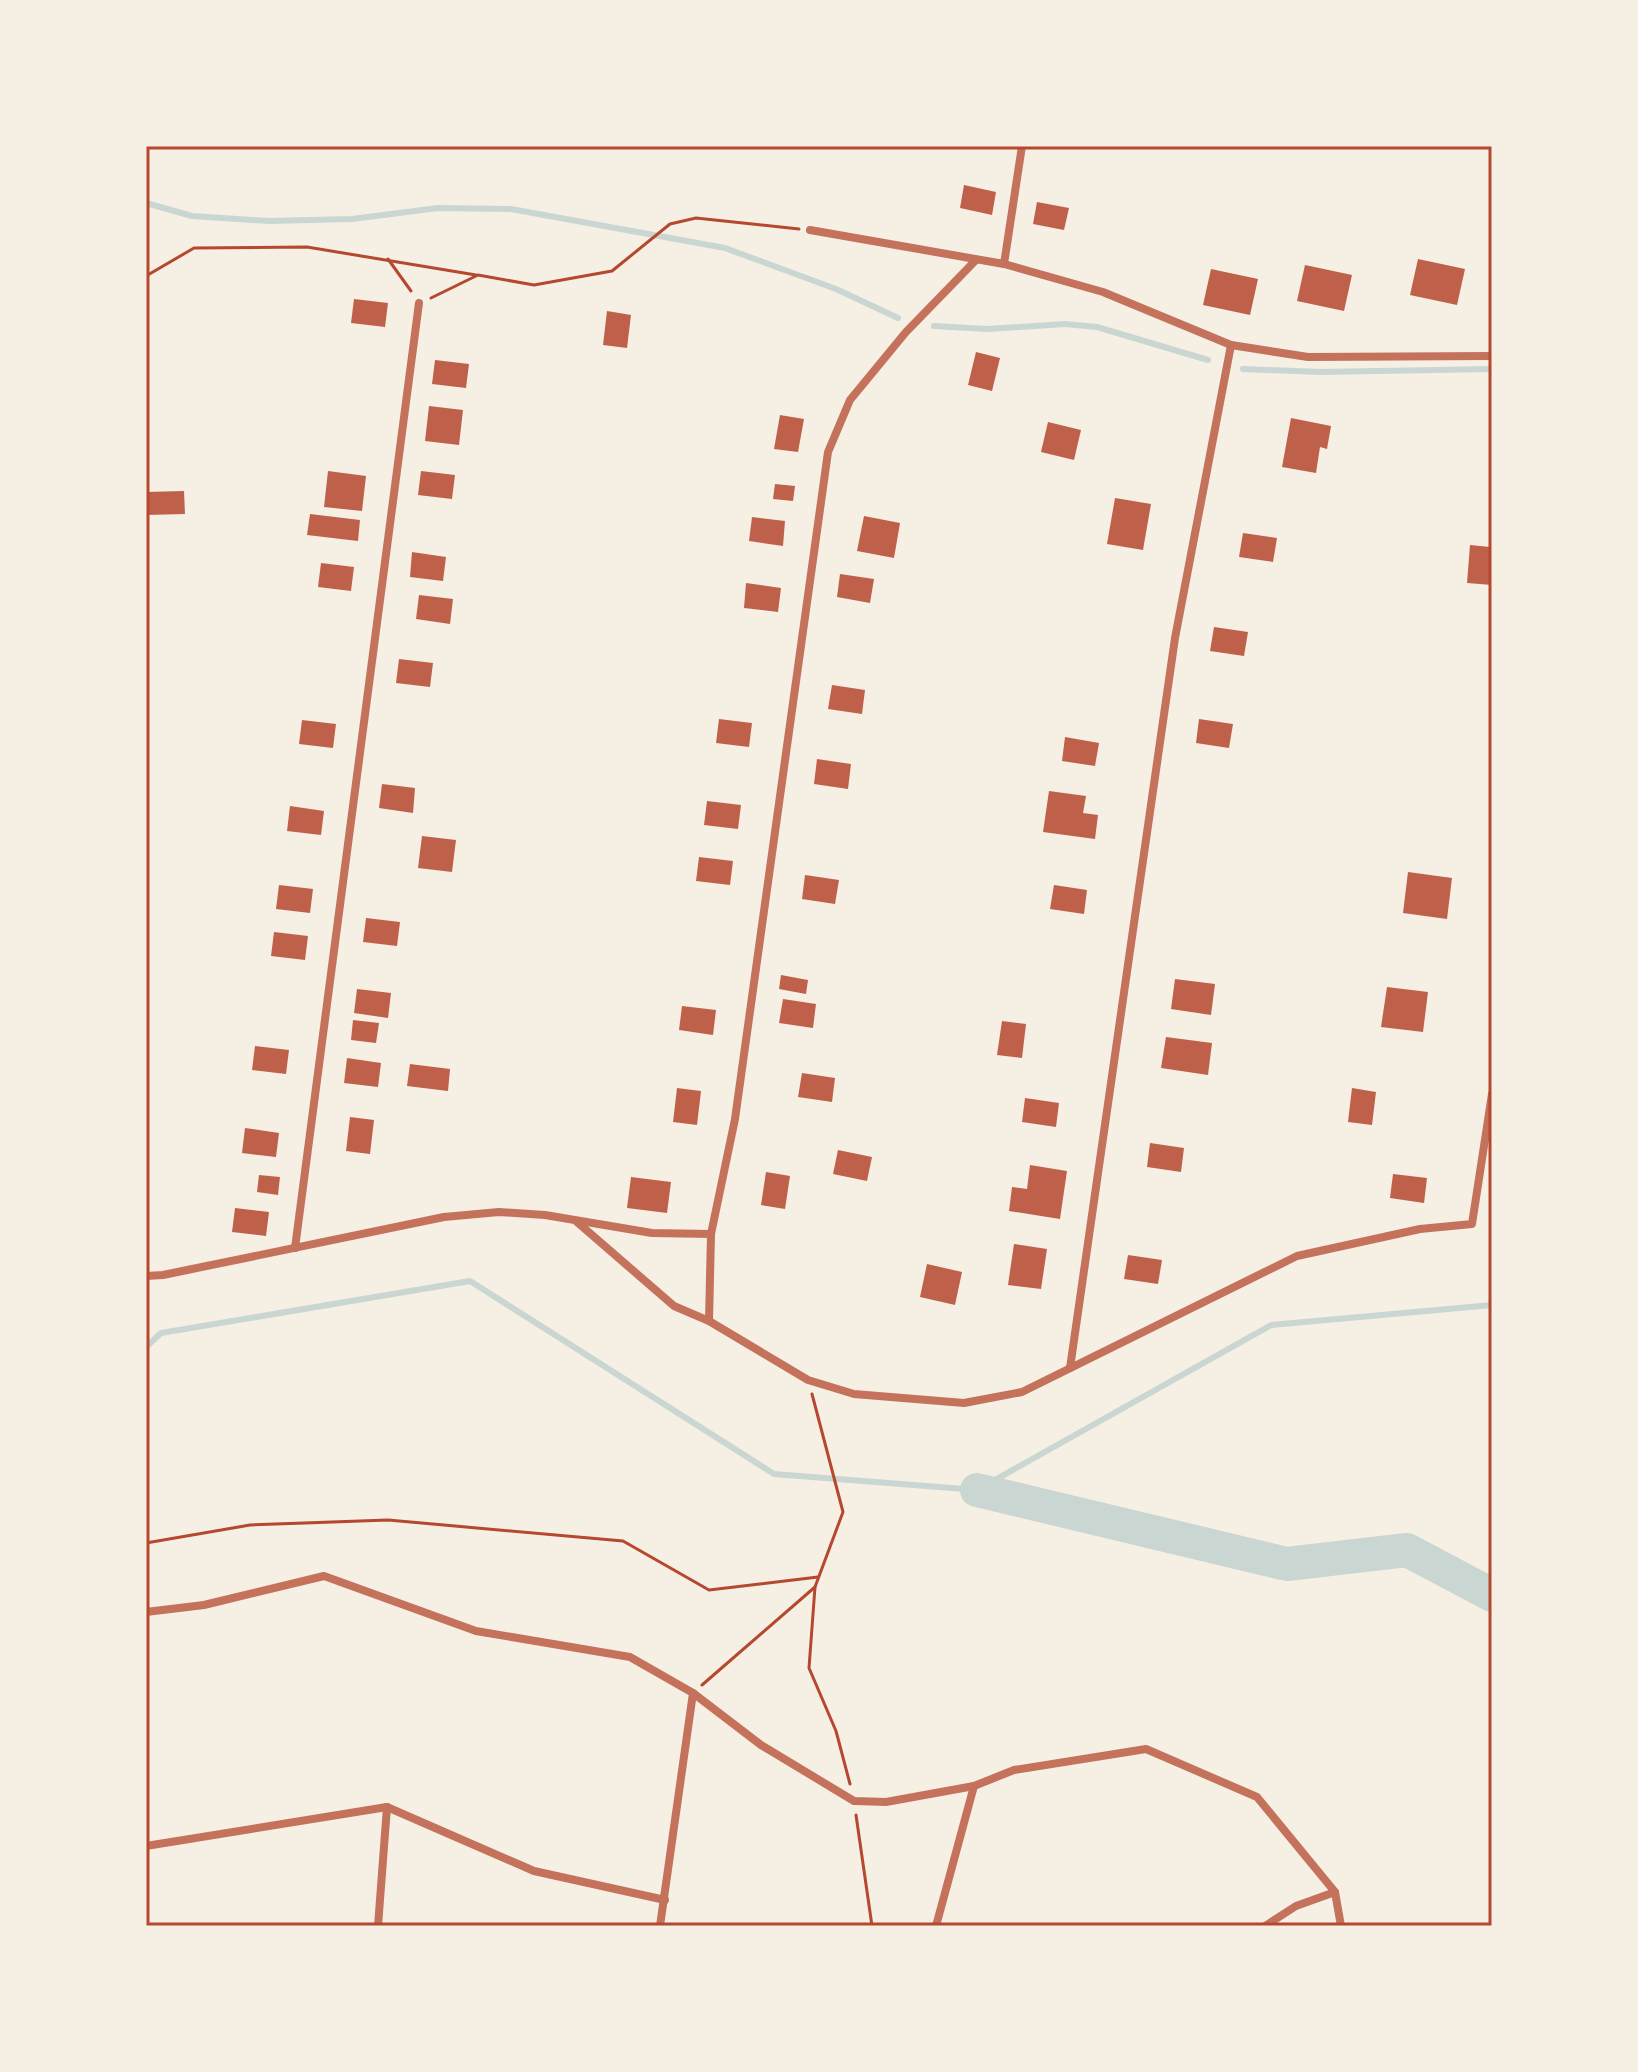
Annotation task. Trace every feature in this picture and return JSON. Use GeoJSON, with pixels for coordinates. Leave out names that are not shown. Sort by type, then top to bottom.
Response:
{"type":"FeatureCollection","features":[{"type":"Feature","properties":{"kind":"street"},"geometry":{"type":"LineString","coordinates":[[1004,264],[1022,146]]}},
{"type":"Feature","properties":{"kind":"street"},"geometry":{"type":"LineString","coordinates":[[810,230],[1004,264],[1103,292],[1231,345],[1308,357],[1492,356]]}},
{"type":"Feature","properties":{"kind":"street"},"geometry":{"type":"LineString","coordinates":[[709,1321],[711,1234],[735,1119],[828,452],[850,400],[906,332],[975,261]]}},
{"type":"Feature","properties":{"kind":"street"},"geometry":{"type":"LineString","coordinates":[[295,1248],[419,303]]}},
{"type":"Feature","properties":{"kind":"street"},"geometry":{"type":"LineString","coordinates":[[1070,1368],[1175,638],[1231,345]]}},
{"type":"Feature","properties":{"kind":"street"},"geometry":{"type":"LineString","coordinates":[[576,1221],[674,1306],[709,1321],[808,1380],[854,1394],[964,1403],[1022,1392],[1297,1256],[1420,1229],[1472,1224],[1492,1094]]}},
{"type":"Feature","properties":{"kind":"street"},"geometry":{"type":"LineString","coordinates":[[146,1276],[444,1217],[499,1212],[545,1215],[652,1233],[711,1234]]}},
{"type":"Feature","properties":{"kind":"street"},"geometry":{"type":"LineString","coordinates":[[146,1612],[204,1605],[324,1576],[476,1631],[630,1657],[693,1693],[761,1745],[854,1801],[886,1802],[974,1786],[1014,1770],[1146,1749],[1257,1797],[1335,1892],[1341,1926]]}},
{"type":"Feature","properties":{"kind":"street"},"geometry":{"type":"LineString","coordinates":[[660,1926],[693,1693]]}},
{"type":"Feature","properties":{"kind":"street"},"geometry":{"type":"LineString","coordinates":[[936,1926],[974,1786]]}},
{"type":"Feature","properties":{"kind":"street"},"geometry":{"type":"LineString","coordinates":[[146,1846],[387,1807],[534,1871],[665,1900]]}},
{"type":"Feature","properties":{"kind":"street"},"geometry":{"type":"LineString","coordinates":[[378,1926],[387,1807]]}},
{"type":"Feature","properties":{"kind":"street"},"geometry":{"type":"LineString","coordinates":[[1265,1926],[1296,1906],[1335,1892]]}},
{"type":"Feature","properties":{"kind":"path"},"geometry":{"type":"LineString","coordinates":[[146,276],[194,248],[307,247],[534,285],[612,271],[670,224],[696,218],[810,230]]}},
{"type":"Feature","properties":{"kind":"path"},"geometry":{"type":"LineString","coordinates":[[388,259],[419,303],[478,275]]}},
{"type":"Feature","properties":{"kind":"path"},"geometry":{"type":"LineString","coordinates":[[808,1380],[843,1512],[815,1587],[809,1668],[836,1731],[854,1801],[872,1926]]}},
{"type":"Feature","properties":{"kind":"path"},"geometry":{"type":"LineString","coordinates":[[146,1543],[250,1525],[388,1520],[623,1541],[709,1590],[818,1577]]}},
{"type":"Feature","properties":{"kind":"path"},"geometry":{"type":"LineString","coordinates":[[693,1693],[815,1587]]}},
{"type":"Feature","properties":{"kind":"building"},"geometry":{"type":"Polygon","coordinates":[[[964,185],[996,192],[992,215],[960,208],[964,185]]]}},
{"type":"Feature","properties":{"kind":"building"},"geometry":{"type":"Polygon","coordinates":[[[1037,202],[1069,208],[1064,230],[1033,224],[1037,202]]]}},
{"type":"Feature","properties":{"kind":"building"},"geometry":{"type":"Polygon","coordinates":[[[1418,259],[1465,269],[1457,305],[1410,295],[1418,259]]]}},
{"type":"Feature","properties":{"kind":"building"},"geometry":{"type":"Polygon","coordinates":[[[1305,265],[1352,275],[1344,311],[1297,301],[1305,265]]]}},
{"type":"Feature","properties":{"kind":"building"},"geometry":{"type":"Polygon","coordinates":[[[1211,269],[1258,279],[1250,315],[1203,305],[1211,269]]]}},
{"type":"Feature","properties":{"kind":"building"},"geometry":{"type":"Polygon","coordinates":[[[354,299],[388,303],[385,327],[351,323],[354,299]]]}},
{"type":"Feature","properties":{"kind":"building"},"geometry":{"type":"Polygon","coordinates":[[[607,311],[631,315],[627,348],[603,345],[607,311]]]}},
{"type":"Feature","properties":{"kind":"building"},"geometry":{"type":"Polygon","coordinates":[[[976,352],[1000,358],[992,391],[968,385],[976,352]]]}},
{"type":"Feature","properties":{"kind":"building"},"geometry":{"type":"Polygon","coordinates":[[[435,360],[469,364],[466,388],[432,384],[435,360]]]}},
{"type":"Feature","properties":{"kind":"building"},"geometry":{"type":"Polygon","coordinates":[[[429,406],[463,410],[459,445],[425,441],[429,406]]]}},
{"type":"Feature","properties":{"kind":"building"},"geometry":{"type":"Polygon","coordinates":[[[780,415],[804,419],[798,452],[774,449],[780,415]]]}},
{"type":"Feature","properties":{"kind":"building"},"geometry":{"type":"Polygon","coordinates":[[[1291,418],[1331,426],[1327,449],[1320,447],[1316,473],[1282,467],[1291,418]]]}},
{"type":"Feature","properties":{"kind":"building"},"geometry":{"type":"Polygon","coordinates":[[[1048,422],[1081,430],[1074,460],[1041,452],[1048,422]]]}},
{"type":"Feature","properties":{"kind":"building"},"geometry":{"type":"Polygon","coordinates":[[[328,471],[366,476],[362,511],[324,507],[328,471]]]}},
{"type":"Feature","properties":{"kind":"building"},"geometry":{"type":"Polygon","coordinates":[[[421,471],[455,475],[452,499],[418,495],[421,471]]]}},
{"type":"Feature","properties":{"kind":"building"},"geometry":{"type":"Polygon","coordinates":[[[775,484],[795,486],[793,501],[773,499],[775,484]]]}},
{"type":"Feature","properties":{"kind":"building"},"geometry":{"type":"Polygon","coordinates":[[[184,491],[185,514],[146,515],[146,492],[184,491]]]}},
{"type":"Feature","properties":{"kind":"building"},"geometry":{"type":"Polygon","coordinates":[[[1115,498],[1151,504],[1143,550],[1107,544],[1115,498]]]}},
{"type":"Feature","properties":{"kind":"building"},"geometry":{"type":"Polygon","coordinates":[[[310,514],[360,520],[358,541],[307,535],[310,514]]]}},
{"type":"Feature","properties":{"kind":"building"},"geometry":{"type":"Polygon","coordinates":[[[864,516],[900,523],[894,558],[857,551],[864,516]]]}},
{"type":"Feature","properties":{"kind":"building"},"geometry":{"type":"Polygon","coordinates":[[[752,517],[785,521],[783,546],[749,541],[752,517]]]}},
{"type":"Feature","properties":{"kind":"building"},"geometry":{"type":"Polygon","coordinates":[[[1243,533],[1277,538],[1273,562],[1239,557],[1243,533]]]}},
{"type":"Feature","properties":{"kind":"building"},"geometry":{"type":"Polygon","coordinates":[[[1470,545],[1490,547],[1492,585],[1467,583],[1470,545]]]}},
{"type":"Feature","properties":{"kind":"building"},"geometry":{"type":"Polygon","coordinates":[[[412,552],[446,557],[443,581],[410,577],[412,552]]]}},
{"type":"Feature","properties":{"kind":"building"},"geometry":{"type":"Polygon","coordinates":[[[321,563],[354,567],[351,591],[318,587],[321,563]]]}},
{"type":"Feature","properties":{"kind":"building"},"geometry":{"type":"Polygon","coordinates":[[[840,574],[874,579],[870,603],[837,597],[840,574]]]}},
{"type":"Feature","properties":{"kind":"building"},"geometry":{"type":"Polygon","coordinates":[[[746,583],[781,588],[778,612],[744,608],[746,583]]]}},
{"type":"Feature","properties":{"kind":"building"},"geometry":{"type":"Polygon","coordinates":[[[419,595],[453,599],[450,624],[416,619],[419,595]]]}},
{"type":"Feature","properties":{"kind":"building"},"geometry":{"type":"Polygon","coordinates":[[[1214,627],[1248,632],[1244,656],[1210,651],[1214,627]]]}},
{"type":"Feature","properties":{"kind":"building"},"geometry":{"type":"Polygon","coordinates":[[[399,659],[433,663],[430,687],[396,683],[399,659]]]}},
{"type":"Feature","properties":{"kind":"building"},"geometry":{"type":"Polygon","coordinates":[[[832,685],[865,690],[862,714],[828,709],[832,685]]]}},
{"type":"Feature","properties":{"kind":"building"},"geometry":{"type":"Polygon","coordinates":[[[719,719],[752,723],[749,747],[716,743],[719,719]]]}},
{"type":"Feature","properties":{"kind":"building"},"geometry":{"type":"Polygon","coordinates":[[[1199,719],[1233,724],[1229,748],[1196,743],[1199,719]]]}},
{"type":"Feature","properties":{"kind":"building"},"geometry":{"type":"Polygon","coordinates":[[[302,720],[336,724],[333,748],[299,744],[302,720]]]}},
{"type":"Feature","properties":{"kind":"building"},"geometry":{"type":"Polygon","coordinates":[[[1065,737],[1099,743],[1095,766],[1062,761],[1065,737]]]}},
{"type":"Feature","properties":{"kind":"building"},"geometry":{"type":"Polygon","coordinates":[[[817,759],[851,764],[848,789],[814,784],[817,759]]]}},
{"type":"Feature","properties":{"kind":"building"},"geometry":{"type":"Polygon","coordinates":[[[382,784],[415,788],[413,813],[379,808],[382,784]]]}},
{"type":"Feature","properties":{"kind":"building"},"geometry":{"type":"Polygon","coordinates":[[[1049,791],[1086,796],[1083,813],[1098,815],[1095,839],[1043,832],[1049,791]]]}},
{"type":"Feature","properties":{"kind":"building"},"geometry":{"type":"Polygon","coordinates":[[[707,801],[741,805],[738,829],[704,825],[707,801]]]}},
{"type":"Feature","properties":{"kind":"building"},"geometry":{"type":"Polygon","coordinates":[[[290,806],[324,811],[321,835],[287,831],[290,806]]]}},
{"type":"Feature","properties":{"kind":"building"},"geometry":{"type":"Polygon","coordinates":[[[422,836],[456,840],[452,872],[418,868],[422,836]]]}},
{"type":"Feature","properties":{"kind":"building"},"geometry":{"type":"Polygon","coordinates":[[[699,857],[733,861],[730,885],[696,881],[699,857]]]}},
{"type":"Feature","properties":{"kind":"building"},"geometry":{"type":"Polygon","coordinates":[[[1408,872],[1452,878],[1447,919],[1403,913],[1408,872]]]}},
{"type":"Feature","properties":{"kind":"building"},"geometry":{"type":"Polygon","coordinates":[[[805,875],[839,880],[835,904],[802,899],[805,875]]]}},
{"type":"Feature","properties":{"kind":"building"},"geometry":{"type":"Polygon","coordinates":[[[279,885],[313,889],[310,913],[276,909],[279,885]]]}},
{"type":"Feature","properties":{"kind":"building"},"geometry":{"type":"Polygon","coordinates":[[[1054,885],[1087,890],[1084,914],[1050,909],[1054,885]]]}},
{"type":"Feature","properties":{"kind":"building"},"geometry":{"type":"Polygon","coordinates":[[[366,918],[400,922],[397,946],[363,942],[366,918]]]}},
{"type":"Feature","properties":{"kind":"building"},"geometry":{"type":"Polygon","coordinates":[[[274,932],[308,936],[305,960],[271,956],[274,932]]]}},
{"type":"Feature","properties":{"kind":"building"},"geometry":{"type":"Polygon","coordinates":[[[781,975],[808,980],[806,994],[779,989],[781,975]]]}},
{"type":"Feature","properties":{"kind":"building"},"geometry":{"type":"Polygon","coordinates":[[[1175,979],[1215,984],[1211,1015],[1171,1009],[1175,979]]]}},
{"type":"Feature","properties":{"kind":"building"},"geometry":{"type":"Polygon","coordinates":[[[1387,987],[1428,992],[1423,1032],[1381,1027],[1387,987]]]}},
{"type":"Feature","properties":{"kind":"building"},"geometry":{"type":"Polygon","coordinates":[[[357,989],[391,993],[388,1018],[354,1013],[357,989]]]}},
{"type":"Feature","properties":{"kind":"building"},"geometry":{"type":"Polygon","coordinates":[[[783,999],[816,1004],[813,1028],[779,1023],[783,999]]]}},
{"type":"Feature","properties":{"kind":"building"},"geometry":{"type":"Polygon","coordinates":[[[682,1006],[716,1010],[713,1035],[679,1030],[682,1006]]]}},
{"type":"Feature","properties":{"kind":"building"},"geometry":{"type":"Polygon","coordinates":[[[353,1020],[379,1023],[376,1043],[351,1040],[353,1020]]]}},
{"type":"Feature","properties":{"kind":"building"},"geometry":{"type":"Polygon","coordinates":[[[1002,1021],[1026,1024],[1022,1058],[997,1055],[1002,1021]]]}},
{"type":"Feature","properties":{"kind":"building"},"geometry":{"type":"Polygon","coordinates":[[[1166,1037],[1212,1043],[1208,1075],[1161,1068],[1166,1037]]]}},
{"type":"Feature","properties":{"kind":"building"},"geometry":{"type":"Polygon","coordinates":[[[255,1046],[289,1050],[286,1074],[252,1070],[255,1046]]]}},
{"type":"Feature","properties":{"kind":"building"},"geometry":{"type":"Polygon","coordinates":[[[347,1058],[381,1063],[378,1087],[344,1083],[347,1058]]]}},
{"type":"Feature","properties":{"kind":"building"},"geometry":{"type":"Polygon","coordinates":[[[410,1064],[450,1069],[448,1091],[407,1086],[410,1064]]]}},
{"type":"Feature","properties":{"kind":"building"},"geometry":{"type":"Polygon","coordinates":[[[802,1073],[835,1078],[832,1102],[798,1097],[802,1073]]]}},
{"type":"Feature","properties":{"kind":"building"},"geometry":{"type":"Polygon","coordinates":[[[677,1088],[701,1091],[697,1125],[673,1122],[677,1088]]]}},
{"type":"Feature","properties":{"kind":"building"},"geometry":{"type":"Polygon","coordinates":[[[1352,1088],[1376,1092],[1372,1125],[1348,1122],[1352,1088]]]}},
{"type":"Feature","properties":{"kind":"building"},"geometry":{"type":"Polygon","coordinates":[[[1025,1098],[1059,1103],[1056,1127],[1022,1122],[1025,1098]]]}},
{"type":"Feature","properties":{"kind":"building"},"geometry":{"type":"Polygon","coordinates":[[[350,1117],[374,1120],[370,1154],[346,1151],[350,1117]]]}},
{"type":"Feature","properties":{"kind":"building"},"geometry":{"type":"Polygon","coordinates":[[[245,1128],[279,1133],[276,1157],[242,1153],[245,1128]]]}},
{"type":"Feature","properties":{"kind":"building"},"geometry":{"type":"Polygon","coordinates":[[[1150,1143],[1184,1148],[1181,1172],[1147,1167],[1150,1143]]]}},
{"type":"Feature","properties":{"kind":"building"},"geometry":{"type":"Polygon","coordinates":[[[838,1150],[872,1157],[867,1181],[833,1174],[838,1150]]]}},
{"type":"Feature","properties":{"kind":"building"},"geometry":{"type":"Polygon","coordinates":[[[1030,1165],[1067,1171],[1060,1219],[1009,1211],[1012,1187],[1027,1189],[1030,1165]]]}},
{"type":"Feature","properties":{"kind":"building"},"geometry":{"type":"Polygon","coordinates":[[[766,1172],[790,1176],[785,1209],[761,1205],[766,1172]]]}},
{"type":"Feature","properties":{"kind":"building"},"geometry":{"type":"Polygon","coordinates":[[[1393,1174],[1427,1178],[1424,1203],[1390,1198],[1393,1174]]]}},
{"type":"Feature","properties":{"kind":"building"},"geometry":{"type":"Polygon","coordinates":[[[259,1175],[280,1177],[278,1195],[257,1192],[259,1175]]]}},
{"type":"Feature","properties":{"kind":"building"},"geometry":{"type":"Polygon","coordinates":[[[631,1177],[671,1182],[667,1213],[627,1208],[631,1177]]]}},
{"type":"Feature","properties":{"kind":"building"},"geometry":{"type":"Polygon","coordinates":[[[235,1208],[269,1212],[266,1236],[232,1232],[235,1208]]]}},
{"type":"Feature","properties":{"kind":"building"},"geometry":{"type":"Polygon","coordinates":[[[1014,1244],[1047,1249],[1041,1289],[1008,1285],[1014,1244]]]}},
{"type":"Feature","properties":{"kind":"building"},"geometry":{"type":"Polygon","coordinates":[[[1128,1255],[1162,1260],[1158,1284],[1124,1279],[1128,1255]]]}},
{"type":"Feature","properties":{"kind":"building"},"geometry":{"type":"Polygon","coordinates":[[[927,1264],[962,1272],[955,1305],[920,1297],[927,1264]]]}},
{"type":"Feature","properties":{"kind":"waterway"},"geometry":{"type":"LineString","coordinates":[[146,203],[192,216],[269,221],[352,219],[438,208],[511,209],[725,248],[836,289],[898,318]]}},
{"type":"Feature","properties":{"kind":"waterway"},"geometry":{"type":"LineString","coordinates":[[934,326],[987,329],[1065,324],[1097,327],[1208,360]]}},
{"type":"Feature","properties":{"kind":"waterway"},"geometry":{"type":"LineString","coordinates":[[1243,369],[1320,372],[1492,369]]}},
{"type":"Feature","properties":{"kind":"waterway"},"geometry":{"type":"LineString","coordinates":[[146,1347],[161,1333],[470,1281],[774,1474],[977,1490],[1271,1325],[1492,1305]]}},
{"type":"Feature","properties":{"kind":"waterway"},"geometry":{"type":"LineString","coordinates":[[977,1490],[1287,1564],[1407,1550],[1492,1595]]}}]}
